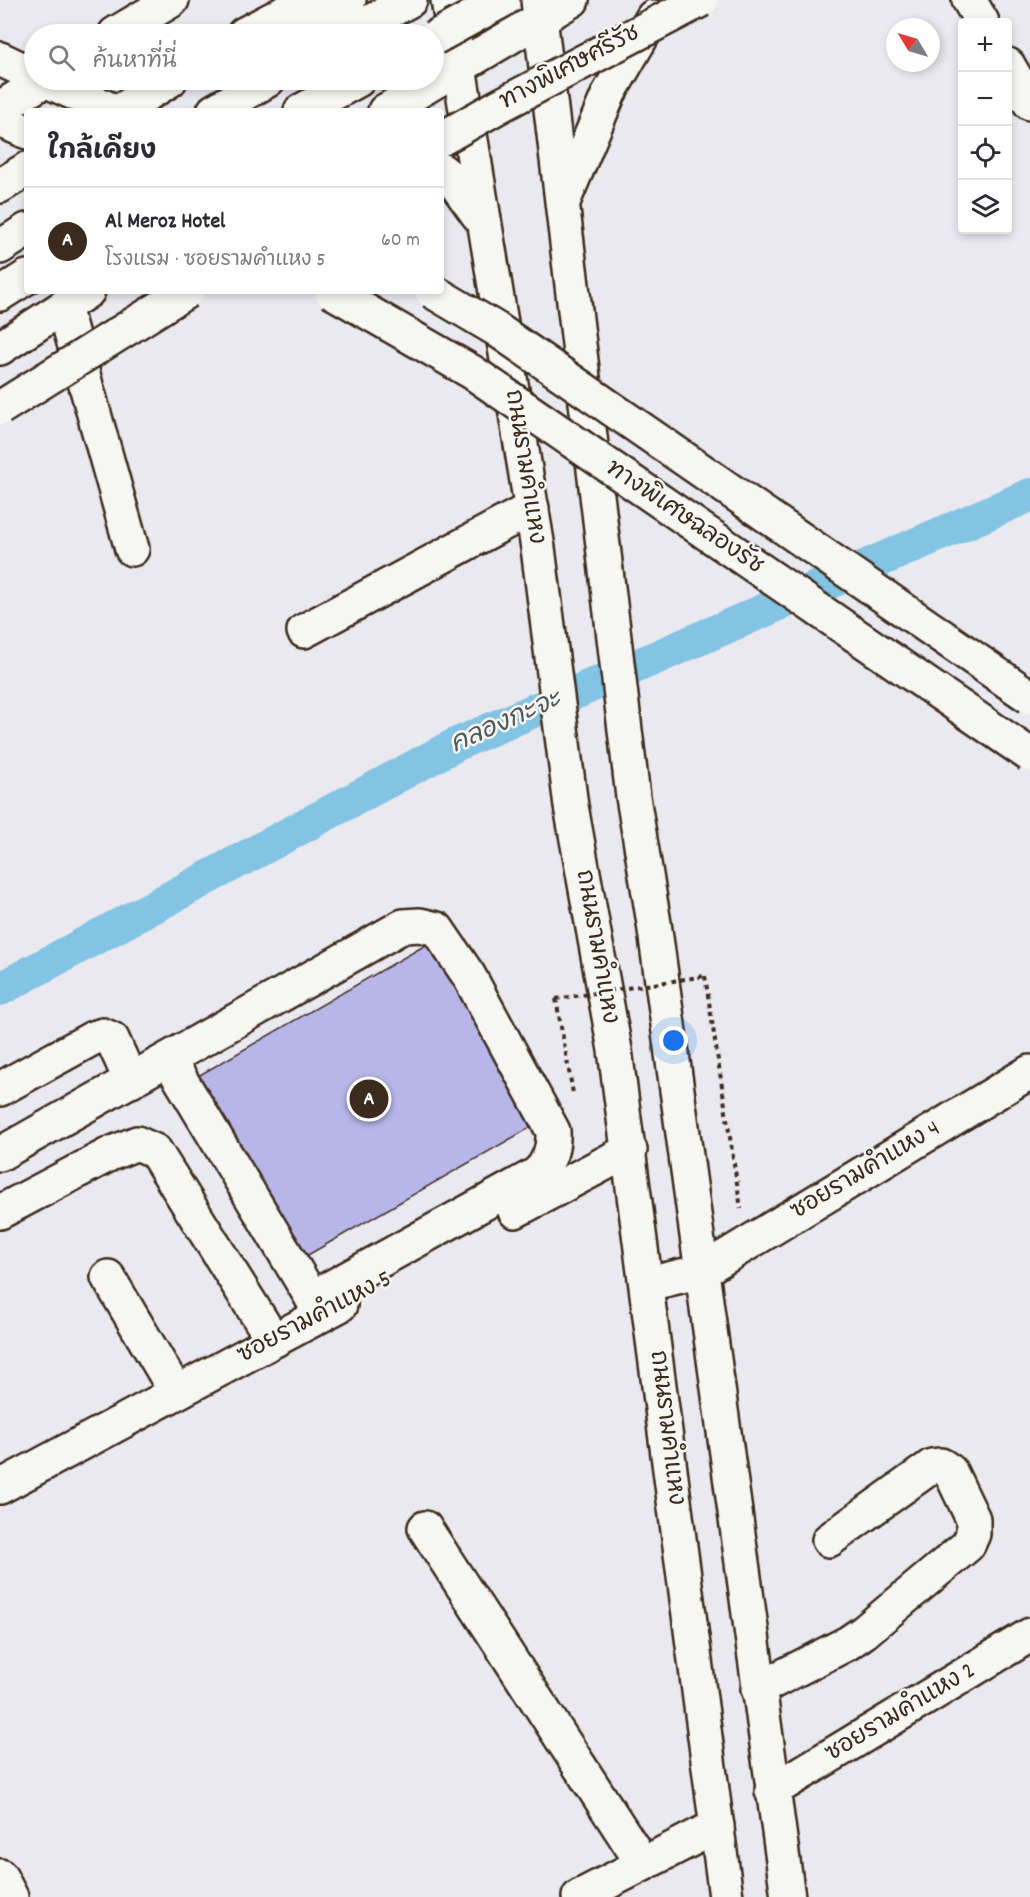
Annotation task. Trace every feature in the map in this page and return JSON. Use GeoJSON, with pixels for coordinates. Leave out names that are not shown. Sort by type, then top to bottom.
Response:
{"type":"FeatureCollection","features":[{"type":"Feature","properties":{"kind":"main road"},"geometry":{"type":"LineString","coordinates":[[132,24],[172,0]]}},
{"type":"Feature","properties":{"kind":"main road"},"geometry":{"type":"LineString","coordinates":[[248,24],[275,0]]}},
{"type":"Feature","properties":{"kind":"main road"},"geometry":{"type":"LineString","coordinates":[[263,24],[309,0]]}},
{"type":"Feature","properties":{"kind":"main road"},"geometry":{"type":"LineString","coordinates":[[321,24],[350,0]]}},
{"type":"Feature","properties":{"kind":"main road"},"geometry":{"type":"LineString","coordinates":[[366,24],[410,0]]}},
{"type":"Feature","properties":{"kind":"main road","name":"ถนนรามคำแหง"},"geometry":{"type":"LineString","coordinates":[[448,0],[457,68],[532,508],[571,806],[615,1050],[630,1150],[726,1897]]}},
{"type":"Feature","properties":{"kind":"main road"},"geometry":{"type":"LineString","coordinates":[[444,32],[503,0]]}},
{"type":"Feature","properties":{"kind":"main road"},"geometry":{"type":"LineString","coordinates":[[444,76],[539,9],[572,0]]}},
{"type":"Feature","properties":{"kind":"main road"},"geometry":{"type":"LineString","coordinates":[[562,204],[609,93],[645,27],[666,0]]}},
{"type":"Feature","properties":{"kind":"main road","name":"ทางพิเศษศรีรัช"},"geometry":{"type":"LineString","coordinates":[[444,137],[701,0]]}},
{"type":"Feature","properties":{"kind":"main road"},"geometry":{"type":"LineString","coordinates":[[969,0],[980,18]]}},
{"type":"Feature","properties":{"kind":"main road"},"geometry":{"type":"LineString","coordinates":[[539,9],[633,796],[654,923],[788,1897]]}},
{"type":"Feature","properties":{"kind":"main road"},"geometry":{"type":"LineString","coordinates":[[0,59],[24,70]]}},
{"type":"Feature","properties":{"kind":"main road"},"geometry":{"type":"LineString","coordinates":[[1012,72],[1030,103]]}},
{"type":"Feature","properties":{"kind":"main road"},"geometry":{"type":"LineString","coordinates":[[0,108],[29,90]]}},
{"type":"Feature","properties":{"kind":"main road"},"geometry":{"type":"LineString","coordinates":[[67,90],[107,108]]}},
{"type":"Feature","properties":{"kind":"main road"},"geometry":{"type":"LineString","coordinates":[[125,108],[154,90]]}},
{"type":"Feature","properties":{"kind":"main road"},"geometry":{"type":"LineString","coordinates":[[222,106],[242,90]]}},
{"type":"Feature","properties":{"kind":"main road"},"geometry":{"type":"LineString","coordinates":[[222,106],[250,90]]}},
{"type":"Feature","properties":{"kind":"main road"},"geometry":{"type":"LineString","coordinates":[[307,108],[340,90]]}},
{"type":"Feature","properties":{"kind":"main road"},"geometry":{"type":"LineString","coordinates":[[390,108],[420,90]]}},
{"type":"Feature","properties":{"kind":"main road"},"geometry":{"type":"LineString","coordinates":[[0,120],[24,131]]}},
{"type":"Feature","properties":{"kind":"main road"},"geometry":{"type":"LineString","coordinates":[[0,186],[24,171]]}},
{"type":"Feature","properties":{"kind":"main road"},"geometry":{"type":"LineString","coordinates":[[444,172],[452,179],[483,222]]}},
{"type":"Feature","properties":{"kind":"main road"},"geometry":{"type":"LineString","coordinates":[[0,247],[24,232]]}},
{"type":"Feature","properties":{"kind":"main road"},"geometry":{"type":"LineString","coordinates":[[0,294],[24,279]]}},
{"type":"Feature","properties":{"kind":"main road"},"geometry":{"type":"LineString","coordinates":[[0,408],[182,294]]}},
{"type":"Feature","properties":{"kind":"main road","name":"ทางพิเศษฉลองรัช"},"geometry":{"type":"LineString","coordinates":[[336,294],[472,372],[1030,755]]}},
{"type":"Feature","properties":{"kind":"main road","name":"ทางพิเศษฉลองรัช"},"geometry":{"type":"LineString","coordinates":[[437,294],[496,329],[1030,697]]}},
{"type":"Feature","properties":{"kind":"main road"},"geometry":{"type":"LineString","coordinates":[[0,348],[76,299],[132,549]]}},
{"type":"Feature","properties":{"kind":"main road"},"geometry":{"type":"LineString","coordinates":[[304,631],[532,508]]}},
{"type":"Feature","properties":{"kind":"main road"},"geometry":{"type":"LineString","coordinates":[[0,1154],[403,926],[420,925],[437,929],[469,976],[553,1131],[554,1140],[548,1161],[537,1174],[316,1306],[169,1060]]}},
{"type":"Feature","properties":{"kind":"main road"},"geometry":{"type":"LineString","coordinates":[[0,1089],[93,1038],[103,1035],[112,1039],[131,1081]]}},
{"type":"Feature","properties":{"kind":"main road","name":"ซอยรามคำแหง 4"},"geometry":{"type":"LineString","coordinates":[[648,1284],[702,1271],[1030,1072]]}},
{"type":"Feature","properties":{"kind":"main road"},"geometry":{"type":"LineString","coordinates":[[0,1212],[110,1154],[138,1143],[155,1151],[273,1340]]}},
{"type":"Feature","properties":{"kind":"main road","name":"ซอยรามคำแหง 5"},"geometry":{"type":"LineString","coordinates":[[0,1487],[273,1340],[316,1306],[630,1150]]}},
{"type":"Feature","properties":{"kind":"main road"},"geometry":{"type":"LineString","coordinates":[[108,1277],[176,1392]]}},
{"type":"Feature","properties":{"kind":"main road"},"geometry":{"type":"LineString","coordinates":[[758,1689],[848,1643],[864,1632],[968,1545],[973,1534],[973,1519],[950,1471],[941,1465],[932,1466],[829,1540]]}},
{"type":"Feature","properties":{"kind":"main road"},"geometry":{"type":"LineString","coordinates":[[425,1528],[643,1864]]}},
{"type":"Feature","properties":{"kind":"main road","name":"ซอยรามคำแหง 2"},"geometry":{"type":"LineString","coordinates":[[772,1791],[1030,1635]]}},
{"type":"Feature","properties":{"kind":"main road"},"geometry":{"type":"LineString","coordinates":[[579,1897],[717,1826]]}},
{"type":"Feature","properties":{"kind":"main road"},"geometry":{"type":"LineString","coordinates":[[0,1876],[11,1897]]}},
{"type":"Feature","properties":{"kind":"path"},"geometry":{"type":"LineString","coordinates":[[564,1035],[556,999],[705,976],[746,1244]]}},
{"type":"Feature","properties":{"kind":"building"},"geometry":{"type":"Polygon","coordinates":[[[436,939],[540,1122],[301,1259],[198,1076],[436,939]]]}},
{"type":"Feature","properties":{"kind":"waterway","name":"คลองกะจะ"},"geometry":{"type":"LineString","coordinates":[[0,989],[457,744],[1030,495]]}},
{"type":"Feature","properties":{"kind":"place","name":"Al Meroz Hotel"},"geometry":{"type":"Point","coordinates":[369,1099]}}]}
